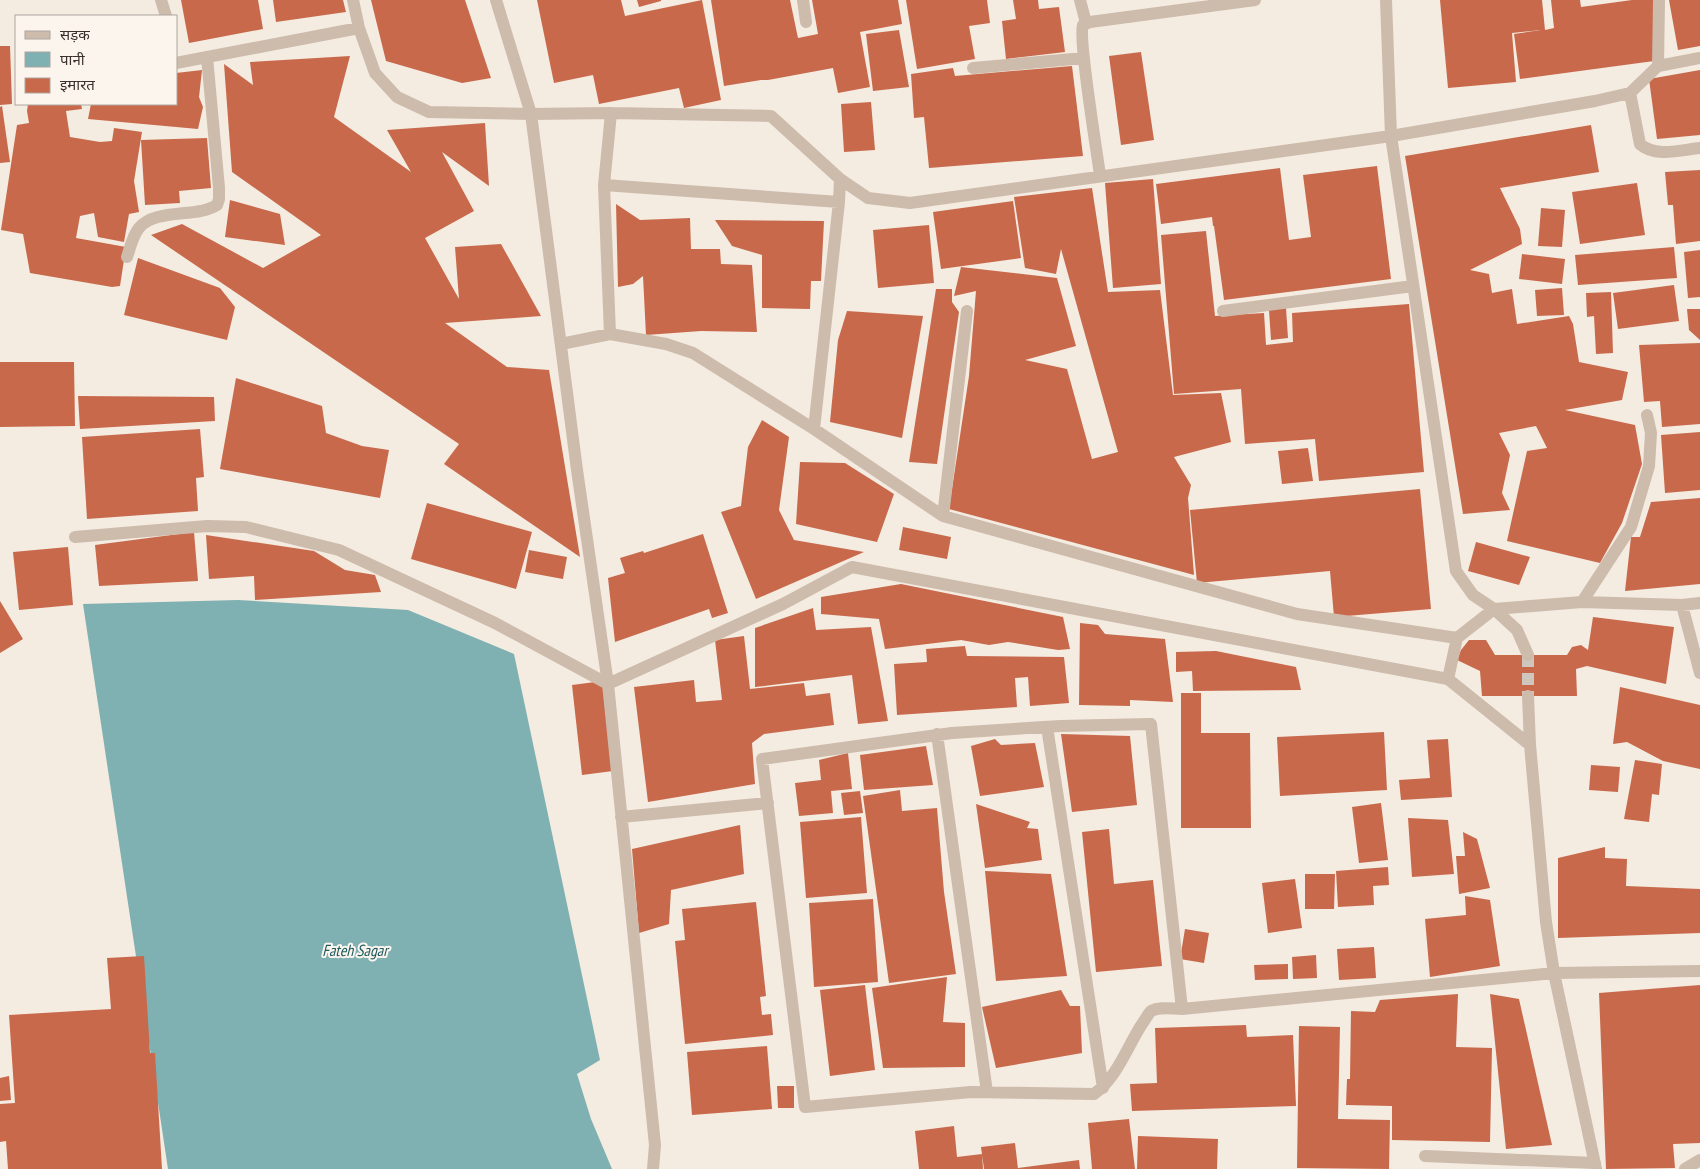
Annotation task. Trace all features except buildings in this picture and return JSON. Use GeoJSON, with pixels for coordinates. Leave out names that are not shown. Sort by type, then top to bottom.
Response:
{"type":"FeatureCollection","features":[{"type":"Feature","properties":{"kind":"street"},"geometry":{"type":"LineString","coordinates":[[162,0],[166,15]]}},
{"type":"Feature","properties":{"kind":"street"},"geometry":{"type":"LineString","coordinates":[[353,0],[375,73],[397,97],[428,112],[771,116],[840,179],[868,198],[910,202],[1391,136],[1595,101],[1630,93],[1658,66],[1700,58]]}},
{"type":"Feature","properties":{"kind":"street"},"geometry":{"type":"LineString","coordinates":[[496,0],[531,114],[608,684],[655,1145],[653,1169]]}},
{"type":"Feature","properties":{"kind":"street"},"geometry":{"type":"LineString","coordinates":[[803,0],[806,22]]}},
{"type":"Feature","properties":{"kind":"street"},"geometry":{"type":"LineString","coordinates":[[1080,0],[1086,23]]}},
{"type":"Feature","properties":{"kind":"street"},"geometry":{"type":"LineString","coordinates":[[1100,175],[1081,30],[1084,25],[1086,23],[1255,0]]}},
{"type":"Feature","properties":{"kind":"street"},"geometry":{"type":"LineString","coordinates":[[1386,0],[1391,136],[1456,570],[1473,595],[1494,609],[1517,630],[1528,655]]}},
{"type":"Feature","properties":{"kind":"street"},"geometry":{"type":"LineString","coordinates":[[1658,66],[1659,0]]}},
{"type":"Feature","properties":{"kind":"street"},"geometry":{"type":"LineString","coordinates":[[178,60],[207,57],[360,28]]}},
{"type":"Feature","properties":{"kind":"street"},"geometry":{"type":"LineString","coordinates":[[126,257],[139,228],[146,222],[156,218],[209,209],[217,205],[219,188],[207,57]]}},
{"type":"Feature","properties":{"kind":"street"},"geometry":{"type":"LineString","coordinates":[[973,68],[1084,58]]}},
{"type":"Feature","properties":{"kind":"street"},"geometry":{"type":"LineString","coordinates":[[1630,93],[1640,144],[1645,149],[1652,152],[1661,152],[1700,148]]}},
{"type":"Feature","properties":{"kind":"street"},"geometry":{"type":"LineString","coordinates":[[610,334],[604,185],[611,113]]}},
{"type":"Feature","properties":{"kind":"street"},"geometry":{"type":"LineString","coordinates":[[814,429],[840,179]]}},
{"type":"Feature","properties":{"kind":"street"},"geometry":{"type":"LineString","coordinates":[[604,185],[839,202]]}},
{"type":"Feature","properties":{"kind":"street"},"geometry":{"type":"LineString","coordinates":[[1223,311],[1413,286]]}},
{"type":"Feature","properties":{"kind":"street"},"geometry":{"type":"LineString","coordinates":[[943,516],[967,311]]}},
{"type":"Feature","properties":{"kind":"street"},"geometry":{"type":"LineString","coordinates":[[561,344],[610,334],[666,344],[693,353],[814,429],[943,516],[1297,614],[1457,638]]}},
{"type":"Feature","properties":{"kind":"street"},"geometry":{"type":"LineString","coordinates":[[1582,602],[1631,527],[1649,466],[1651,433],[1647,415]]}},
{"type":"Feature","properties":{"kind":"street"},"geometry":{"type":"LineString","coordinates":[[75,537],[207,526],[246,527],[339,550],[495,623],[608,684]]}},
{"type":"Feature","properties":{"kind":"street"},"geometry":{"type":"LineString","coordinates":[[608,684],[783,604],[852,567],[1448,680],[1530,745]]}},
{"type":"Feature","properties":{"kind":"street"},"geometry":{"type":"LineString","coordinates":[[1448,680],[1457,638],[1494,609],[1582,602],[1700,604]]}},
{"type":"Feature","properties":{"kind":"street"},"geometry":{"type":"LineString","coordinates":[[1682,605],[1700,673]]}},
{"type":"Feature","properties":{"kind":"street"},"geometry":{"type":"LineString","coordinates":[[1425,1156],[1595,1166],[1554,973],[1546,922],[1530,745],[1528,696]]}},
{"type":"Feature","properties":{"kind":"street"},"geometry":{"type":"LineString","coordinates":[[1182,1009],[1151,724],[1047,727],[937,734],[762,758],[805,1107],[971,1092],[1094,1094],[1103,1088],[1125,1056],[1136,1033],[1150,1012],[1161,1008],[1182,1009],[1554,973],[1700,971]]}},
{"type":"Feature","properties":{"kind":"street"},"geometry":{"type":"LineString","coordinates":[[1047,727],[1103,1088]]}},
{"type":"Feature","properties":{"kind":"street"},"geometry":{"type":"LineString","coordinates":[[937,734],[988,1092]]}},
{"type":"Feature","properties":{"kind":"street"},"geometry":{"type":"LineString","coordinates":[[621,817],[768,803]]}},
{"type":"Feature","properties":{"kind":"street"},"geometry":{"type":"LineString","coordinates":[[1685,1169],[1700,1160]]}},
{"type":"Feature","properties":{"kind":"water","name":"Fateh Sagar"},"geometry":{"type":"Polygon","coordinates":[[[238,600],[408,610],[514,654],[600,1060],[577,1074],[591,1119],[612,1169],[168,1169],[83,604],[238,600]]]}},
{"type":"Feature","properties":{"kind":"tunnel"},"geometry":{"type":"LineString","coordinates":[[1528,655],[1528,696]]}}]}
